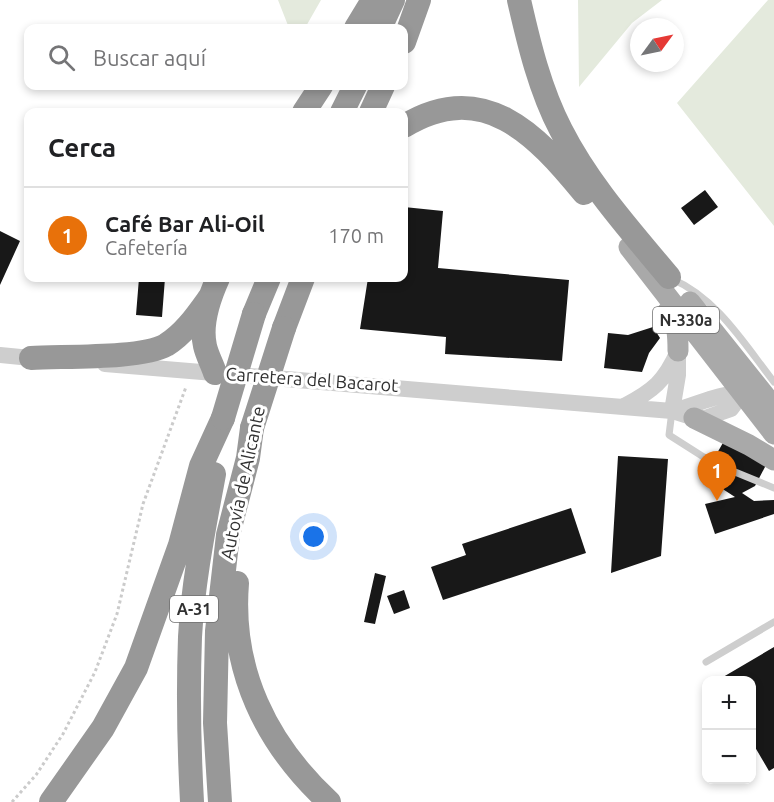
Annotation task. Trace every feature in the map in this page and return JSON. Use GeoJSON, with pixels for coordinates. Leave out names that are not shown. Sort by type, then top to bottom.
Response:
{"type":"FeatureCollection","features":[{"type":"Feature","properties":{"kind":"highway"},"geometry":{"type":"LineString","coordinates":[[359,24],[373,0]]}},
{"type":"Feature","properties":{"kind":"highway"},"geometry":{"type":"LineString","coordinates":[[382,24],[393,0]]}},
{"type":"Feature","properties":{"kind":"highway"},"geometry":{"type":"LineString","coordinates":[[408,31],[419,0]]}},
{"type":"Feature","properties":{"kind":"highway"},"geometry":{"type":"LineString","coordinates":[[519,0],[531,51],[546,96],[561,130],[603,196],[675,284]]}},
{"type":"Feature","properties":{"kind":"highway"},"geometry":{"type":"LineString","coordinates":[[307,108],[318,90]]}},
{"type":"Feature","properties":{"kind":"highway"},"geometry":{"type":"LineString","coordinates":[[344,108],[353,90]]}},
{"type":"Feature","properties":{"kind":"highway"},"geometry":{"type":"LineString","coordinates":[[373,108],[381,90]]}},
{"type":"Feature","properties":{"kind":"highway"},"geometry":{"type":"LineString","coordinates":[[408,124],[419,117],[451,108],[482,109],[505,118],[532,137],[557,162],[629,247]]}},
{"type":"Feature","properties":{"kind":"highway","name":"Autovía de Alicante"},"geometry":{"type":"LineString","coordinates":[[192,802],[188,733],[190,635],[201,543],[223,418],[254,314],[267,282]]}},
{"type":"Feature","properties":{"kind":"highway","name":"Autovía de Alicante"},"geometry":{"type":"LineString","coordinates":[[220,802],[215,723],[217,631],[228,535],[243,477],[252,428],[301,282]]}},
{"type":"Feature","properties":{"kind":"highway"},"geometry":{"type":"LineString","coordinates":[[31,358],[146,353],[165,346],[189,326],[214,287]]}},
{"type":"Feature","properties":{"kind":"highway"},"geometry":{"type":"LineString","coordinates":[[204,372],[204,328],[214,287]]}},
{"type":"Feature","properties":{"kind":"highway"},"geometry":{"type":"LineString","coordinates":[[51,802],[103,728],[136,668],[180,545],[201,466],[223,418]]}},
{"type":"Feature","properties":{"kind":"highway"},"geometry":{"type":"LineString","coordinates":[[243,477],[235,608],[238,642],[248,679],[274,739],[297,770],[329,802]]}},
{"type":"Feature","properties":{"kind":"main road"},"geometry":{"type":"LineString","coordinates":[[629,247],[636,270],[676,323],[678,351]]}},
{"type":"Feature","properties":{"kind":"main road","name":"N-330a"},"geometry":{"type":"LineString","coordinates":[[629,247],[774,434]]}},
{"type":"Feature","properties":{"kind":"main road"},"geometry":{"type":"LineString","coordinates":[[675,284],[715,345],[742,380],[742,393],[756,398],[774,421]]}},
{"type":"Feature","properties":{"kind":"main road","name":"N-330a"},"geometry":{"type":"LineString","coordinates":[[675,284],[774,407]]}},
{"type":"Feature","properties":{"kind":"main road"},"geometry":{"type":"LineString","coordinates":[[694,418],[774,460]]}},
{"type":"Feature","properties":{"kind":"street"},"geometry":{"type":"LineString","coordinates":[[623,407],[652,390],[662,381],[670,370],[678,351]]}},
{"type":"Feature","properties":{"kind":"street"},"geometry":{"type":"LineString","coordinates":[[672,411],[678,375],[678,351]]}},
{"type":"Feature","properties":{"kind":"street","name":"Carretera del Bacarot"},"geometry":{"type":"LineString","coordinates":[[0,355],[672,411],[694,418],[705,418],[724,413],[731,409],[742,393]]}},
{"type":"Feature","properties":{"kind":"street","name":"Carretera del Bacarot"},"geometry":{"type":"LineString","coordinates":[[672,411],[730,393],[742,393]]}},
{"type":"Feature","properties":{"kind":"lane"},"geometry":{"type":"LineString","coordinates":[[675,284],[689,286],[722,315],[774,382]]}},
{"type":"Feature","properties":{"kind":"lane"},"geometry":{"type":"LineString","coordinates":[[672,411],[669,435],[713,463],[774,488]]}},
{"type":"Feature","properties":{"kind":"lane"},"geometry":{"type":"LineString","coordinates":[[706,662],[774,622]]}},
{"type":"Feature","properties":{"kind":"path"},"geometry":{"type":"LineString","coordinates":[[12,802],[36,775],[63,734],[95,672],[117,614],[142,504],[204,372]]}},
{"type":"Feature","properties":{"kind":"shaded area"},"geometry":{"type":"Polygon","coordinates":[[[278,0],[321,0],[307,24],[287,24],[278,0]]]}},
{"type":"Feature","properties":{"kind":"shaded area"},"geometry":{"type":"Polygon","coordinates":[[[578,0],[662,0],[639,18],[630,18],[630,25],[579,87],[578,0]]]}},
{"type":"Feature","properties":{"kind":"shaded area"},"geometry":{"type":"Polygon","coordinates":[[[768,0],[774,0],[774,226],[677,103],[768,0]]]}},
{"type":"Feature","properties":{"kind":"building"},"geometry":{"type":"Polygon","coordinates":[[[705,190],[718,207],[694,225],[681,208],[705,190]]]}},
{"type":"Feature","properties":{"kind":"building"},"geometry":{"type":"Polygon","coordinates":[[[408,207],[443,211],[438,268],[569,280],[562,361],[445,354],[446,337],[360,329],[367,282],[408,282],[408,207]]]}},
{"type":"Feature","properties":{"kind":"building"},"geometry":{"type":"Polygon","coordinates":[[[0,231],[20,241],[0,285],[0,231]]]}},
{"type":"Feature","properties":{"kind":"building"},"geometry":{"type":"Polygon","coordinates":[[[139,282],[165,282],[162,317],[136,315],[139,282]]]}},
{"type":"Feature","properties":{"kind":"building"},"geometry":{"type":"Polygon","coordinates":[[[653,327],[660,338],[649,353],[642,372],[604,368],[608,333],[628,335],[653,327]]]}},
{"type":"Feature","properties":{"kind":"building"},"geometry":{"type":"Polygon","coordinates":[[[724,441],[766,465],[755,486],[742,493],[754,501],[774,500],[774,514],[715,534],[705,504],[735,497],[715,484],[712,462],[724,441]]]}},
{"type":"Feature","properties":{"kind":"building"},"geometry":{"type":"Polygon","coordinates":[[[618,456],[668,459],[661,556],[611,573],[618,456]]]}},
{"type":"Feature","properties":{"kind":"building"},"geometry":{"type":"Polygon","coordinates":[[[571,508],[586,553],[443,600],[431,567],[466,555],[462,544],[571,508]]]}},
{"type":"Feature","properties":{"kind":"building"},"geometry":{"type":"Polygon","coordinates":[[[375,573],[386,576],[375,624],[364,622],[375,573]]]}},
{"type":"Feature","properties":{"kind":"building"},"geometry":{"type":"Polygon","coordinates":[[[404,590],[410,608],[394,614],[387,596],[404,590]]]}},
{"type":"Feature","properties":{"kind":"building"},"geometry":{"type":"Polygon","coordinates":[[[774,647],[774,768],[769,771],[756,749],[756,676],[725,676],[774,647]]]}},
{"type":"Feature","properties":{"kind":"place","name":"Café Bar Ali-Oil"},"geometry":{"type":"Point","coordinates":[717,501]}}]}
